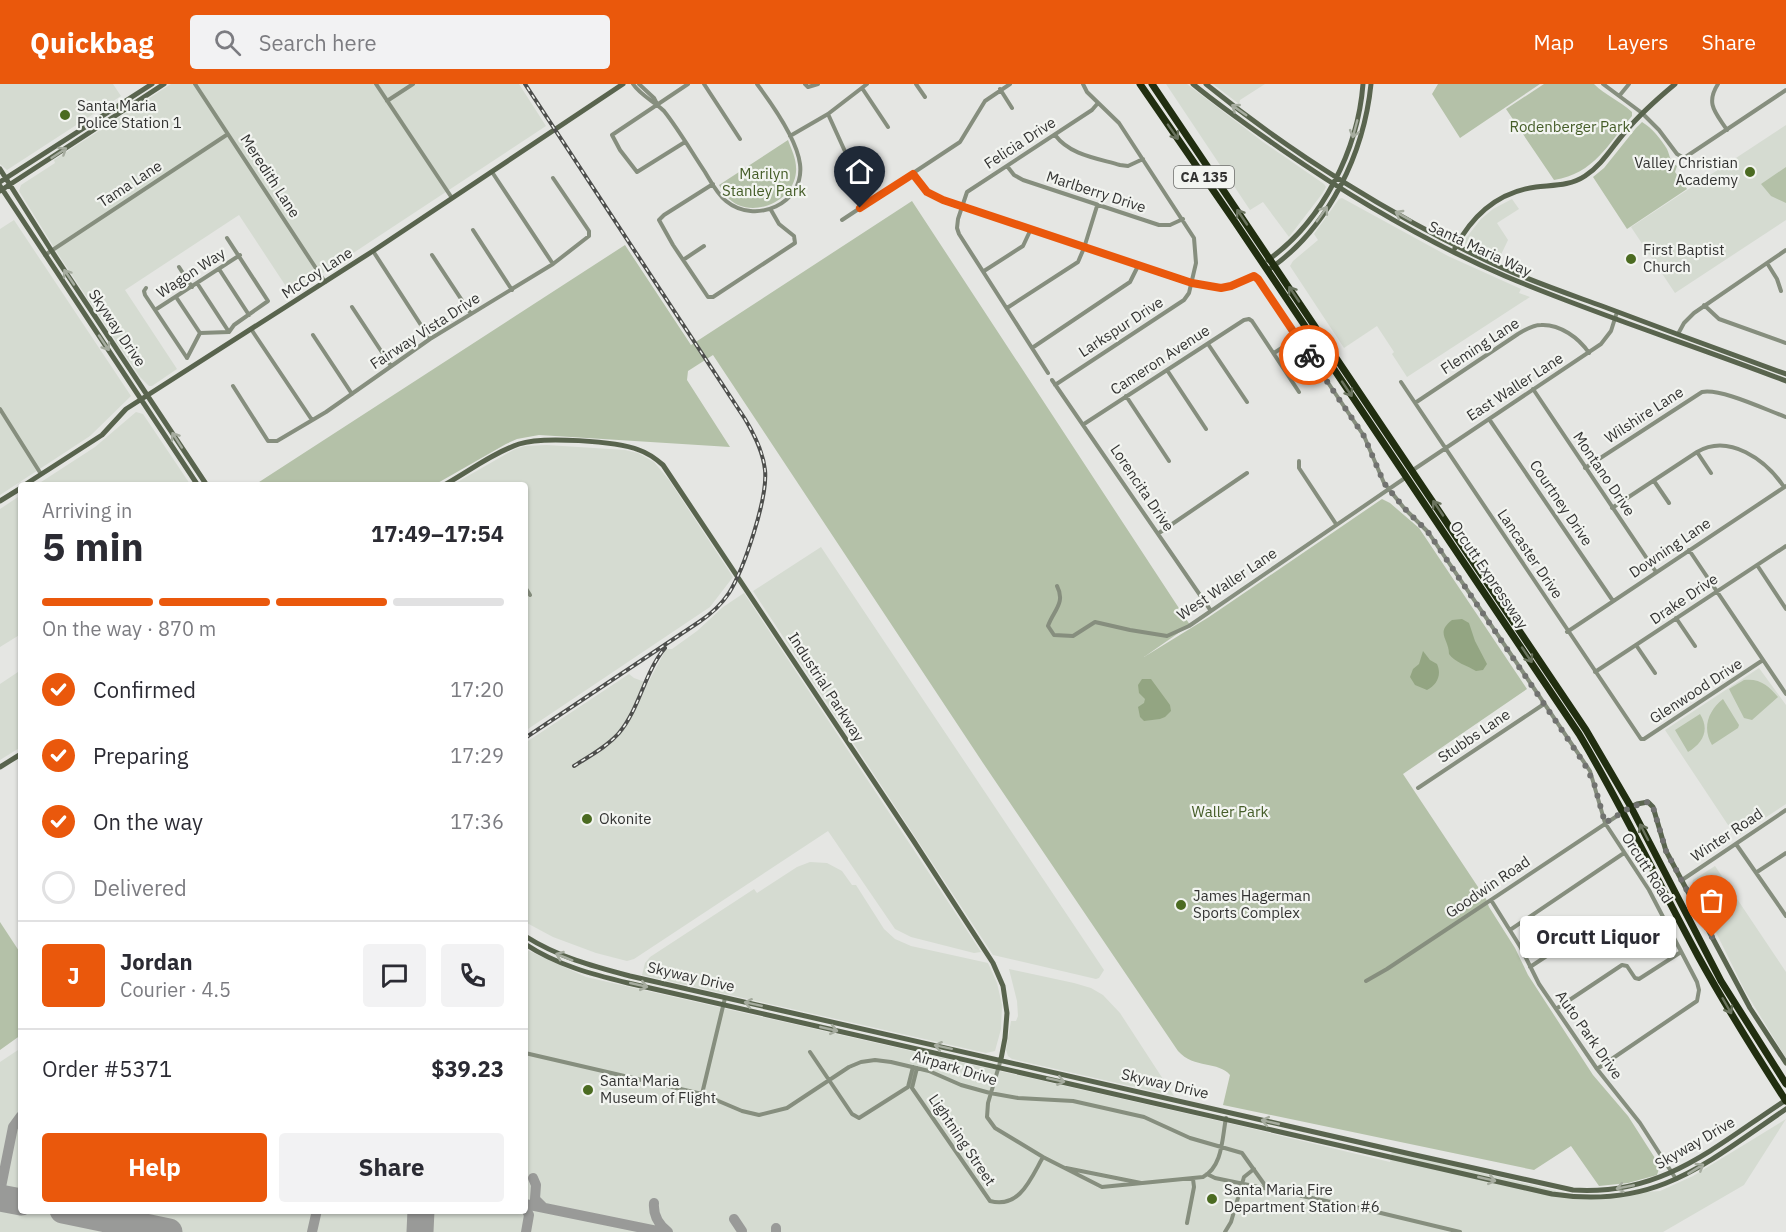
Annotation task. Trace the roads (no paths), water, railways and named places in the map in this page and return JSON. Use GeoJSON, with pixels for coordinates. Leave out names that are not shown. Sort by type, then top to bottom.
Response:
{"type":"FeatureCollection","features":[{"type":"Feature","properties":{"kind":"highway","name":"Orcutt Expressway"},"geometry":{"type":"LineString","coordinates":[[1140,84],[1566,715],[1610,785],[1723,1001],[1786,1100]]}},
{"type":"Feature","properties":{"kind":"highway","name":"Orcutt Expressway"},"geometry":{"type":"LineString","coordinates":[[1152,84],[1580,720],[1631,807],[1721,981],[1786,1084]]}},
{"type":"Feature","properties":{"kind":"main road"},"geometry":{"type":"LineString","coordinates":[[2,185],[152,84]]}},
{"type":"Feature","properties":{"kind":"main road"},"geometry":{"type":"LineString","coordinates":[[2,185],[10,184],[164,84]]}},
{"type":"Feature","properties":{"kind":"main road","name":"McCoy Lane"},"geometry":{"type":"LineString","coordinates":[[30,482],[102,435],[118,416],[141,399],[373,251],[623,84]]}},
{"type":"Feature","properties":{"kind":"main road","name":"Santa Maria Way"},"geometry":{"type":"LineString","coordinates":[[1193,84],[1255,131],[1339,189],[1378,212],[1506,276],[1678,334],[1786,374]]}},
{"type":"Feature","properties":{"kind":"main road","name":"Santa Maria Way"},"geometry":{"type":"LineString","coordinates":[[1206,84],[1241,111],[1344,181],[1454,248]]}},
{"type":"Feature","properties":{"kind":"main road"},"geometry":{"type":"LineString","coordinates":[[1272,262],[1301,229],[1337,176],[1352,140],[1363,84]]}},
{"type":"Feature","properties":{"kind":"main road"},"geometry":{"type":"LineString","coordinates":[[1265,267],[1308,233],[1344,181],[1359,145],[1371,84]]}},
{"type":"Feature","properties":{"kind":"main road"},"geometry":{"type":"LineString","coordinates":[[1454,248],[1475,217],[1498,199],[1521,190],[1563,185],[1585,176],[1597,166],[1642,113],[1675,84]]}},
{"type":"Feature","properties":{"kind":"main road","name":"Skyway Drive"},"geometry":{"type":"LineString","coordinates":[[0,169],[2,185],[45,255],[196,482]]}},
{"type":"Feature","properties":{"kind":"main road","name":"Skyway Drive"},"geometry":{"type":"LineString","coordinates":[[10,184],[205,482]]}},
{"type":"Feature","properties":{"kind":"main road","name":"Santa Maria Way"},"geometry":{"type":"LineString","coordinates":[[1616,314],[1786,381]]}},
{"type":"Feature","properties":{"kind":"main road","name":"Industrial Parkway"},"geometry":{"type":"LineString","coordinates":[[455,482],[507,449],[522,443],[558,441],[624,446],[646,452],[663,465],[914,840],[993,963],[1003,986],[1007,1013],[1001,1059]]}},
{"type":"Feature","properties":{"kind":"main road"},"geometry":{"type":"LineString","coordinates":[[0,501],[18,490]]}},
{"type":"Feature","properties":{"kind":"main road"},"geometry":{"type":"LineString","coordinates":[[0,767],[18,756]]}},
{"type":"Feature","properties":{"kind":"main road","name":"Orcutt Road"},"geometry":{"type":"LineString","coordinates":[[1623,812],[1644,802],[1648,802],[1653,807],[1666,851],[1750,1008],[1786,1063]]}},
{"type":"Feature","properties":{"kind":"main road","name":"Skyway Drive"},"geometry":{"type":"LineString","coordinates":[[528,938],[560,956],[584,964],[724,1001],[998,1068],[1552,1194],[1605,1198],[1631,1195],[1676,1180],[1705,1164],[1786,1109]]}},
{"type":"Feature","properties":{"kind":"main road","name":"Skyway Drive"},"geometry":{"type":"LineString","coordinates":[[528,946],[557,962],[582,971],[1001,1059],[1573,1190],[1623,1188],[1672,1173],[1786,1100]]}},
{"type":"Feature","properties":{"kind":"street","name":"Meredith Lane"},"geometry":{"type":"LineString","coordinates":[[195,84],[325,282]]}},
{"type":"Feature","properties":{"kind":"street"},"geometry":{"type":"LineString","coordinates":[[376,84],[453,198]]}},
{"type":"Feature","properties":{"kind":"street"},"geometry":{"type":"LineString","coordinates":[[387,101],[413,84]]}},
{"type":"Feature","properties":{"kind":"street"},"geometry":{"type":"LineString","coordinates":[[633,84],[650,102],[657,104]]}},
{"type":"Feature","properties":{"kind":"street"},"geometry":{"type":"LineString","coordinates":[[639,84],[654,98],[674,124],[725,201],[753,212],[771,210],[786,200],[793,192],[801,174],[799,158],[790,136],[757,84]]}},
{"type":"Feature","properties":{"kind":"street"},"geometry":{"type":"LineString","coordinates":[[686,142],[637,172],[612,135],[688,84]]}},
{"type":"Feature","properties":{"kind":"street"},"geometry":{"type":"LineString","coordinates":[[704,84],[740,139]]}},
{"type":"Feature","properties":{"kind":"street"},"geometry":{"type":"LineString","coordinates":[[807,86],[818,84]]}},
{"type":"Feature","properties":{"kind":"street"},"geometry":{"type":"LineString","coordinates":[[790,136],[828,114],[867,84]]}},
{"type":"Feature","properties":{"kind":"street"},"geometry":{"type":"LineString","coordinates":[[916,84],[925,97]]}},
{"type":"Feature","properties":{"kind":"street"},"geometry":{"type":"LineString","coordinates":[[842,220],[960,142],[985,101],[1010,84]]}},
{"type":"Feature","properties":{"kind":"street"},"geometry":{"type":"LineString","coordinates":[[913,174],[932,195],[961,207],[1192,283],[1197,252],[1194,238],[1119,123],[1087,92],[1083,84]]}},
{"type":"Feature","properties":{"kind":"street"},"geometry":{"type":"LineString","coordinates":[[1603,84],[1642,113],[1659,130],[1677,154],[1684,158],[1786,90]]}},
{"type":"Feature","properties":{"kind":"street"},"geometry":{"type":"LineString","coordinates":[[1620,95],[1629,84]]}},
{"type":"Feature","properties":{"kind":"street"},"geometry":{"type":"LineString","coordinates":[[1718,84],[1711,98],[1712,105],[1727,130]]}},
{"type":"Feature","properties":{"kind":"street"},"geometry":{"type":"LineString","coordinates":[[862,88],[888,127]]}},
{"type":"Feature","properties":{"kind":"street"},"geometry":{"type":"LineString","coordinates":[[1000,89],[1012,108]]}},
{"type":"Feature","properties":{"kind":"street","name":"Felicia Drive"},"geometry":{"type":"LineString","coordinates":[[961,207],[968,192],[1092,110],[1098,103]]}},
{"type":"Feature","properties":{"kind":"street"},"geometry":{"type":"LineString","coordinates":[[828,114],[848,158]]}},
{"type":"Feature","properties":{"kind":"street","name":"Tama Lane"},"geometry":{"type":"LineString","coordinates":[[45,255],[228,134]]}},
{"type":"Feature","properties":{"kind":"street"},"geometry":{"type":"LineString","coordinates":[[1055,135],[1063,145],[1072,150],[1120,165],[1128,166],[1143,159]]}},
{"type":"Feature","properties":{"kind":"street","name":"Marlberry Drive"},"geometry":{"type":"LineString","coordinates":[[1007,166],[1014,175],[1023,180],[1159,225],[1170,225],[1183,219]]}},
{"type":"Feature","properties":{"kind":"street"},"geometry":{"type":"LineString","coordinates":[[492,172],[552,264]]}},
{"type":"Feature","properties":{"kind":"street","name":"Fairway Vista Drive"},"geometry":{"type":"LineString","coordinates":[[233,386],[268,441],[279,440],[352,394],[430,339],[552,264],[587,240],[589,234],[553,178]]}},
{"type":"Feature","properties":{"kind":"street"},"geometry":{"type":"LineString","coordinates":[[713,184],[659,220],[706,296],[710,298],[795,243],[794,236],[779,224],[771,210]]}},
{"type":"Feature","properties":{"kind":"street"},"geometry":{"type":"LineString","coordinates":[[1008,308],[1078,262],[1097,206]]}},
{"type":"Feature","properties":{"kind":"street"},"geometry":{"type":"LineString","coordinates":[[961,207],[958,231],[1048,373]]}},
{"type":"Feature","properties":{"kind":"street"},"geometry":{"type":"LineString","coordinates":[[473,230],[512,290]]}},
{"type":"Feature","properties":{"kind":"street"},"geometry":{"type":"LineString","coordinates":[[984,271],[1023,246],[1030,231]]}},
{"type":"Feature","properties":{"kind":"street"},"geometry":{"type":"LineString","coordinates":[[227,238],[268,301],[232,327],[229,332]]}},
{"type":"Feature","properties":{"kind":"street"},"geometry":{"type":"LineString","coordinates":[[683,260],[704,246]]}},
{"type":"Feature","properties":{"kind":"street"},"geometry":{"type":"LineString","coordinates":[[1678,334],[1688,318],[1704,305],[1786,250]]}},
{"type":"Feature","properties":{"kind":"street"},"geometry":{"type":"LineString","coordinates":[[373,251],[430,339]]}},
{"type":"Feature","properties":{"kind":"street","name":"Wagon Way"},"geometry":{"type":"LineString","coordinates":[[155,310],[240,255]]}},
{"type":"Feature","properties":{"kind":"street"},"geometry":{"type":"LineString","coordinates":[[432,255],[471,314]]}},
{"type":"Feature","properties":{"kind":"street"},"geometry":{"type":"LineString","coordinates":[[1767,263],[1781,291]]}},
{"type":"Feature","properties":{"kind":"street"},"geometry":{"type":"LineString","coordinates":[[1032,348],[1130,282],[1138,266]]}},
{"type":"Feature","properties":{"kind":"street"},"geometry":{"type":"LineString","coordinates":[[179,267],[192,287]]}},
{"type":"Feature","properties":{"kind":"street"},"geometry":{"type":"LineString","coordinates":[[219,269],[249,315]]}},
{"type":"Feature","properties":{"kind":"street","name":"Orcutt Road"},"geometry":{"type":"LineString","coordinates":[[1192,283],[1221,288],[1254,276],[1258,279],[1364,436],[1389,490],[1428,532],[1590,771],[1605,823],[1649,890],[1697,982],[1699,996],[1689,1006],[1597,1069]]}},
{"type":"Feature","properties":{"kind":"street","name":"Larkspur Drive"},"geometry":{"type":"LineString","coordinates":[[1055,385],[1184,300],[1192,283]]}},
{"type":"Feature","properties":{"kind":"street"},"geometry":{"type":"LineString","coordinates":[[197,284],[229,332]]}},
{"type":"Feature","properties":{"kind":"street"},"geometry":{"type":"LineString","coordinates":[[146,288],[144,293],[187,358],[200,333]]}},
{"type":"Feature","properties":{"kind":"street"},"geometry":{"type":"LineString","coordinates":[[176,297],[200,333]]}},
{"type":"Feature","properties":{"kind":"street"},"geometry":{"type":"LineString","coordinates":[[1704,305],[1719,319],[1786,343]]}},
{"type":"Feature","properties":{"kind":"street"},"geometry":{"type":"LineString","coordinates":[[352,307],[391,366]]}},
{"type":"Feature","properties":{"kind":"street","name":"East Waller Lane"},"geometry":{"type":"LineString","coordinates":[[1412,471],[1589,353],[1606,339],[1616,314]]}},
{"type":"Feature","properties":{"kind":"street","name":"Cameron Avenue"},"geometry":{"type":"LineString","coordinates":[[1084,424],[1244,320],[1252,321],[1274,353]]}},
{"type":"Feature","properties":{"kind":"street","name":"Fleming Lane"},"geometry":{"type":"LineString","coordinates":[[1415,403],[1518,334],[1535,326],[1547,325],[1575,336],[1589,353]]}},
{"type":"Feature","properties":{"kind":"street"},"geometry":{"type":"LineString","coordinates":[[251,329],[312,420]]}},
{"type":"Feature","properties":{"kind":"street"},"geometry":{"type":"LineString","coordinates":[[200,333],[229,332]]}},
{"type":"Feature","properties":{"kind":"street"},"geometry":{"type":"LineString","coordinates":[[313,335],[352,394]]}},
{"type":"Feature","properties":{"kind":"street"},"geometry":{"type":"LineString","coordinates":[[1297,338],[1274,353],[1299,392]]}},
{"type":"Feature","properties":{"kind":"street"},"geometry":{"type":"LineString","coordinates":[[1208,344],[1247,402]]}},
{"type":"Feature","properties":{"kind":"street"},"geometry":{"type":"LineString","coordinates":[[1167,370],[1206,429]]}},
{"type":"Feature","properties":{"kind":"street","name":"Lorencita Drive"},"geometry":{"type":"LineString","coordinates":[[1052,380],[1211,611]]}},
{"type":"Feature","properties":{"kind":"street","name":"Lancaster Drive"},"geometry":{"type":"LineString","coordinates":[[1401,382],[1641,739]]}},
{"type":"Feature","properties":{"kind":"street","name":"Montano Drive"},"geometry":{"type":"LineString","coordinates":[[1533,389],[1656,572]]}},
{"type":"Feature","properties":{"kind":"street","name":"Wilshire Lane"},"geometry":{"type":"LineString","coordinates":[[1585,468],[1702,392],[1721,393],[1786,417]]}},
{"type":"Feature","properties":{"kind":"street"},"geometry":{"type":"LineString","coordinates":[[1126,396],[1170,461]]}},
{"type":"Feature","properties":{"kind":"street"},"geometry":{"type":"LineString","coordinates":[[0,409],[42,475]]}},
{"type":"Feature","properties":{"kind":"street","name":"Courtney Drive"},"geometry":{"type":"LineString","coordinates":[[1489,419],[1613,601]]}},
{"type":"Feature","properties":{"kind":"street"},"geometry":{"type":"LineString","coordinates":[[1612,508],[1697,452],[1716,445],[1741,451],[1765,464],[1785,486]]}},
{"type":"Feature","properties":{"kind":"street"},"geometry":{"type":"LineString","coordinates":[[1697,452],[1711,473]]}},
{"type":"Feature","properties":{"kind":"street"},"geometry":{"type":"LineString","coordinates":[[1299,461],[1299,468],[1336,524]]}},
{"type":"Feature","properties":{"kind":"street","name":"West Waller Lane"},"geometry":{"type":"LineString","coordinates":[[1057,586],[1062,597],[1048,626],[1054,635],[1073,636],[1095,622],[1167,636],[1189,626],[1389,490],[1412,471]]}},
{"type":"Feature","properties":{"kind":"street"},"geometry":{"type":"LineString","coordinates":[[1159,533],[1247,473]]}},
{"type":"Feature","properties":{"kind":"street"},"geometry":{"type":"LineString","coordinates":[[1654,480],[1669,502]]}},
{"type":"Feature","properties":{"kind":"street","name":"Downing Lane"},"geometry":{"type":"LineString","coordinates":[[1567,632],[1785,486]]}},
{"type":"Feature","properties":{"kind":"street","name":"Drake Drive"},"geometry":{"type":"LineString","coordinates":[[1595,672],[1786,546]]}},
{"type":"Feature","properties":{"kind":"street"},"geometry":{"type":"LineString","coordinates":[[1689,550],[1786,694]]}},
{"type":"Feature","properties":{"kind":"street"},"geometry":{"type":"LineString","coordinates":[[1757,565],[1785,605]]}},
{"type":"Feature","properties":{"kind":"street"},"geometry":{"type":"LineString","coordinates":[[1676,618],[1695,646]]}},
{"type":"Feature","properties":{"kind":"street"},"geometry":{"type":"LineString","coordinates":[[1636,645],[1655,673]]}},
{"type":"Feature","properties":{"kind":"street","name":"Glenwood Drive"},"geometry":{"type":"LineString","coordinates":[[1641,739],[1763,660]]}},
{"type":"Feature","properties":{"kind":"street","name":"Stubbs Lane"},"geometry":{"type":"LineString","coordinates":[[1418,788],[1544,704]]}},
{"type":"Feature","properties":{"kind":"street","name":"Winter Road"},"geometry":{"type":"LineString","coordinates":[[1682,880],[1786,810]]}},
{"type":"Feature","properties":{"kind":"street","name":"Goodwin Road"},"geometry":{"type":"LineString","coordinates":[[1366,981],[1623,812]]}},
{"type":"Feature","properties":{"kind":"street"},"geometry":{"type":"LineString","coordinates":[[1736,844],[1786,916]]}},
{"type":"Feature","properties":{"kind":"street"},"geometry":{"type":"LineString","coordinates":[[1510,930],[1624,853]]}},
{"type":"Feature","properties":{"kind":"street"},"geometry":{"type":"LineString","coordinates":[[1757,872],[1786,853]]}},
{"type":"Feature","properties":{"kind":"street","name":"Auto Park Drive"},"geometry":{"type":"LineString","coordinates":[[1491,900],[1556,1009],[1597,1069],[1640,1123],[1676,1180]]}},
{"type":"Feature","properties":{"kind":"street"},"geometry":{"type":"LineString","coordinates":[[1530,967],[1577,936]]}},
{"type":"Feature","properties":{"kind":"street"},"geometry":{"type":"LineString","coordinates":[[1556,1009],[1622,965],[1627,966],[1635,978],[1639,979],[1682,952]]}},
{"type":"Feature","properties":{"kind":"street"},"geometry":{"type":"LineString","coordinates":[[702,1094],[724,1001]]}},
{"type":"Feature","properties":{"kind":"street"},"geometry":{"type":"LineString","coordinates":[[810,1052],[855,1117],[859,1119],[910,1087],[915,1067]]}},
{"type":"Feature","properties":{"kind":"street","name":"Airpark Drive"},"geometry":{"type":"LineString","coordinates":[[528,1054],[702,1094],[754,1114],[766,1114],[787,1108],[849,1067],[868,1060],[891,1062],[915,1067],[990,1093],[1018,1098],[1073,1101],[1144,1117],[1190,1138],[1242,1153],[1267,1188]]}},
{"type":"Feature","properties":{"kind":"street"},"geometry":{"type":"LineString","coordinates":[[1001,1059],[986,1110],[990,1123],[1002,1133],[1042,1156],[1102,1187],[1193,1179],[1208,1174],[1215,1167],[1227,1111]]}},
{"type":"Feature","properties":{"kind":"street","name":"Lightning Street"},"geometry":{"type":"LineString","coordinates":[[910,1087],[990,1201],[1006,1202],[1021,1195],[1042,1156]]}},
{"type":"Feature","properties":{"kind":"street"},"geometry":{"type":"LineString","coordinates":[[1063,1167],[1145,1184]]}},
{"type":"Feature","properties":{"kind":"street"},"geometry":{"type":"LineString","coordinates":[[1225,1232],[1231,1222],[1246,1174],[1254,1169]]}},
{"type":"Feature","properties":{"kind":"street"},"geometry":{"type":"LineString","coordinates":[[1208,1174],[1215,1178],[1460,1232]]}},
{"type":"Feature","properties":{"kind":"street"},"geometry":{"type":"LineString","coordinates":[[1187,1222],[1194,1187],[1193,1179]]}},
{"type":"Feature","properties":{"kind":"railway"},"geometry":{"type":"LineString","coordinates":[[525,84],[745,419],[760,449],[765,470],[763,498],[754,533],[735,582],[723,601],[699,622],[528,736]]}},
{"type":"Feature","properties":{"kind":"railway"},"geometry":{"type":"LineString","coordinates":[[574,766],[603,747],[619,733],[632,713],[652,668],[665,648]]}},
{"type":"Feature","properties":{"kind":"place","name":"Santa Maria Police Station 1"},"geometry":{"type":"Point","coordinates":[65,115]}},
{"type":"Feature","properties":{"kind":"place","name":"Valley Christian Academy"},"geometry":{"type":"Point","coordinates":[1750,172]}},
{"type":"Feature","properties":{"kind":"place","name":"First Baptist Church"},"geometry":{"type":"Point","coordinates":[1631,259]}},
{"type":"Feature","properties":{"kind":"place","name":"Okonite"},"geometry":{"type":"Point","coordinates":[587,819]}},
{"type":"Feature","properties":{"kind":"place","name":"James Hagerman Sports Complex"},"geometry":{"type":"Point","coordinates":[1181,905]}},
{"type":"Feature","properties":{"kind":"place","name":"Orcutt Liquor"},"geometry":{"type":"Point","coordinates":[1712,937]}},
{"type":"Feature","properties":{"kind":"place","name":"Santa Maria Museum of Flight"},"geometry":{"type":"Point","coordinates":[588,1090]}},
{"type":"Feature","properties":{"kind":"place","name":"Santa Maria Fire Department Station #6"},"geometry":{"type":"Point","coordinates":[1212,1199]}},
{"type":"Feature","properties":{"kind":"park label","name":"Rodenberger Park"},"geometry":{"type":"Point","coordinates":[1570,127]}},
{"type":"Feature","properties":{"kind":"park label","name":"Marilyn Stanley Park"},"geometry":{"type":"Point","coordinates":[764,182]}},
{"type":"Feature","properties":{"kind":"park label","name":"Waller Park"},"geometry":{"type":"Point","coordinates":[1230,812]}}]}
